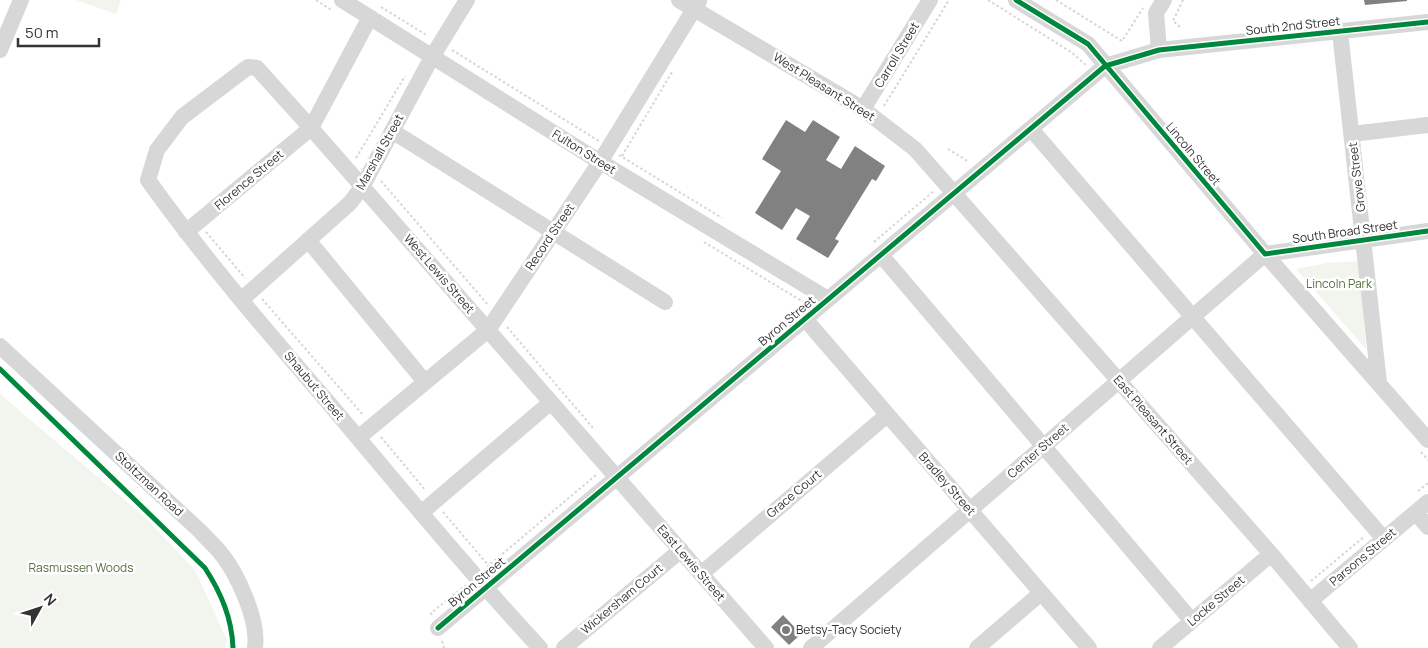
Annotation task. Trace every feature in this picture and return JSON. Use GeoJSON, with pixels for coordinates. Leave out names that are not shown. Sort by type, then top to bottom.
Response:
{"type":"FeatureCollection","features":[{"type":"Feature","properties":{"kind":"street"},"geometry":{"type":"LineString","coordinates":[[0,50],[21,0]]}},
{"type":"Feature","properties":{"kind":"street","name":"Fulton Street"},"geometry":{"type":"LineString","coordinates":[[342,0],[374,11],[611,159],[828,300]]}},
{"type":"Feature","properties":{"kind":"street","name":"Marshall Street"},"geometry":{"type":"LineString","coordinates":[[241,300],[350,203],[362,187],[436,50],[467,0]]}},
{"type":"Feature","properties":{"kind":"street","name":"West Pleasant Street"},"geometry":{"type":"LineString","coordinates":[[679,0],[697,5],[870,114],[915,149],[955,193]]}},
{"type":"Feature","properties":{"kind":"street","name":"Carroll Street"},"geometry":{"type":"LineString","coordinates":[[870,114],[930,0]]}},
{"type":"Feature","properties":{"kind":"street","name":"Lincoln Street"},"geometry":{"type":"LineString","coordinates":[[1016,0],[1088,44],[1101,70],[1379,383],[1424,438]]}},
{"type":"Feature","properties":{"kind":"street"},"geometry":{"type":"LineString","coordinates":[[1160,50],[1156,13],[1164,0]]}},
{"type":"Feature","properties":{"kind":"street","name":"Record Street"},"geometry":{"type":"LineString","coordinates":[[358,438],[488,330],[553,233],[611,159],[697,5]]}},
{"type":"Feature","properties":{"kind":"street"},"geometry":{"type":"LineString","coordinates":[[311,128],[374,11]]}},
{"type":"Feature","properties":{"kind":"street","name":"South 2nd Street"},"geometry":{"type":"LineString","coordinates":[[1160,50],[1428,22]]}},
{"type":"Feature","properties":{"kind":"street","name":"Grove Street"},"geometry":{"type":"LineString","coordinates":[[1340,32],[1379,383]]}},
{"type":"Feature","properties":{"kind":"street","name":"Byron Street"},"geometry":{"type":"LineString","coordinates":[[438,628],[828,300],[876,250],[955,193],[1101,70],[1160,50]]}},
{"type":"Feature","properties":{"kind":"street","name":"West Lewis Street"},"geometry":{"type":"LineString","coordinates":[[148,180],[157,150],[182,117],[248,67],[257,68],[617,478]]}},
{"type":"Feature","properties":{"kind":"street"},"geometry":{"type":"LineString","coordinates":[[1352,134],[1428,125]]}},
{"type":"Feature","properties":{"kind":"street","name":"Florence Street"},"geometry":{"type":"LineString","coordinates":[[192,227],[311,128]]}},
{"type":"Feature","properties":{"kind":"street"},"geometry":{"type":"LineString","coordinates":[[1031,129],[1379,534]]}},
{"type":"Feature","properties":{"kind":"street"},"geometry":{"type":"LineString","coordinates":[[392,131],[665,302]]}},
{"type":"Feature","properties":{"kind":"street","name":"Shaubut Street"},"geometry":{"type":"LineString","coordinates":[[148,180],[192,227],[241,300],[485,588]]}},
{"type":"Feature","properties":{"kind":"street","name":"East Pleasant Street"},"geometry":{"type":"LineString","coordinates":[[955,193],[1271,554],[1350,648]]}},
{"type":"Feature","properties":{"kind":"street","name":"South Broad Street"},"geometry":{"type":"LineString","coordinates":[[1265,254],[1428,231]]}},
{"type":"Feature","properties":{"kind":"street"},"geometry":{"type":"LineString","coordinates":[[308,240],[425,382]]}},
{"type":"Feature","properties":{"kind":"street"},"geometry":{"type":"LineString","coordinates":[[876,250],[1192,621]]}},
{"type":"Feature","properties":{"kind":"street","name":"Center Street"},"geometry":{"type":"LineString","coordinates":[[811,648],[1265,254]]}},
{"type":"Feature","properties":{"kind":"street","name":"Bradley Street"},"geometry":{"type":"LineString","coordinates":[[805,319],[1089,648]]}},
{"type":"Feature","properties":{"kind":"street","name":"Stoltzman Road"},"geometry":{"type":"LineString","coordinates":[[0,346],[220,552],[235,576],[246,599],[252,619],[255,648]]}},
{"type":"Feature","properties":{"kind":"street"},"geometry":{"type":"LineString","coordinates":[[421,513],[551,402]]}},
{"type":"Feature","properties":{"kind":"street","name":"Grace Court"},"geometry":{"type":"LineString","coordinates":[[701,574],[887,415]]}},
{"type":"Feature","properties":{"kind":"street","name":"East Lewis Street"},"geometry":{"type":"LineString","coordinates":[[617,478],[766,648]]}},
{"type":"Feature","properties":{"kind":"street"},"geometry":{"type":"LineString","coordinates":[[1420,503],[1428,527]]}},
{"type":"Feature","properties":{"kind":"street","name":"Parsons Street"},"geometry":{"type":"LineString","coordinates":[[1305,595],[1420,503]]}},
{"type":"Feature","properties":{"kind":"street","name":"Wickersham Court"},"geometry":{"type":"LineString","coordinates":[[564,648],[680,550]]}},
{"type":"Feature","properties":{"kind":"street","name":"Locke Street"},"geometry":{"type":"LineString","coordinates":[[1160,648],[1271,554]]}},
{"type":"Feature","properties":{"kind":"street"},"geometry":{"type":"LineString","coordinates":[[485,588],[540,648]]}},
{"type":"Feature","properties":{"kind":"street"},"geometry":{"type":"LineString","coordinates":[[977,648],[1041,593]]}},
{"type":"Feature","properties":{"kind":"path"},"geometry":{"type":"LineString","coordinates":[[870,114],[949,0]]}},
{"type":"Feature","properties":{"kind":"path"},"geometry":{"type":"LineString","coordinates":[[988,0],[1101,70]]}},
{"type":"Feature","properties":{"kind":"path"},"geometry":{"type":"LineString","coordinates":[[1056,0],[1122,41],[1143,8]]}},
{"type":"Feature","properties":{"kind":"path"},"geometry":{"type":"LineString","coordinates":[[1180,27],[1173,21],[1183,0]]}},
{"type":"Feature","properties":{"kind":"path"},"geometry":{"type":"LineString","coordinates":[[374,11],[611,159],[724,219]]}},
{"type":"Feature","properties":{"kind":"path"},"geometry":{"type":"LineString","coordinates":[[348,170],[409,70]]}},
{"type":"Feature","properties":{"kind":"path"},"geometry":{"type":"LineString","coordinates":[[611,159],[673,71]]}},
{"type":"Feature","properties":{"kind":"path"},"geometry":{"type":"LineString","coordinates":[[948,149],[970,162]]}},
{"type":"Feature","properties":{"kind":"path"},"geometry":{"type":"LineString","coordinates":[[380,179],[593,428]]}},
{"type":"Feature","properties":{"kind":"path"},"geometry":{"type":"LineString","coordinates":[[876,250],[935,190]]}},
{"type":"Feature","properties":{"kind":"path"},"geometry":{"type":"LineString","coordinates":[[192,227],[254,288],[489,566]]}},
{"type":"Feature","properties":{"kind":"path"},"geometry":{"type":"LineString","coordinates":[[1424,438],[1428,460]]}},
{"type":"Feature","properties":{"kind":"path"},"geometry":{"type":"LineString","coordinates":[[1420,503],[1428,483]]}},
{"type":"Feature","properties":{"kind":"path"},"geometry":{"type":"LineString","coordinates":[[1305,595],[1379,534]]}},
{"type":"Feature","properties":{"kind":"green space"},"geometry":{"type":"Polygon","coordinates":[[[76,0],[121,0],[116,14],[76,0]]]}},
{"type":"Feature","properties":{"kind":"green space","name":"Lincoln Park"},"geometry":{"type":"Polygon","coordinates":[[[1359,261],[1366,349],[1296,269],[1327,263],[1359,261]]]}},
{"type":"Feature","properties":{"kind":"green space","name":"Rasmussen Woods"},"geometry":{"type":"Polygon","coordinates":[[[0,394],[146,518],[195,570],[227,640],[225,648],[0,648],[0,394]]]}},
{"type":"Feature","properties":{"kind":"building"},"geometry":{"type":"Polygon","coordinates":[[[1364,0],[1407,0],[1407,1],[1365,5],[1364,0]]]}},
{"type":"Feature","properties":{"kind":"building"},"geometry":{"type":"Polygon","coordinates":[[[786,120],[805,132],[813,120],[840,137],[826,160],[841,169],[855,146],[885,166],[876,181],[872,179],[835,239],[839,241],[828,258],[796,239],[810,216],[796,208],[782,230],[755,213],[781,171],[762,159],[786,120]]]}},
{"type":"Feature","properties":{"kind":"building","name":"Betsy-Tacy Society"},"geometry":{"type":"Polygon","coordinates":[[[783,615],[801,634],[789,645],[771,627],[783,615]]]}},
{"type":"Feature","properties":{"kind":"cycle path"},"geometry":{"type":"LineString","coordinates":[[1016,0],[1088,44],[1265,254],[1428,231]]}},
{"type":"Feature","properties":{"kind":"cycle path"},"geometry":{"type":"LineString","coordinates":[[438,628],[1105,66],[1159,50],[1428,22]]}},
{"type":"Feature","properties":{"kind":"cycle path"},"geometry":{"type":"LineString","coordinates":[[0,369],[205,568],[225,606],[233,648]]}},
{"type":"Feature","properties":{"kind":"place","name":"Betsy-Tacy Society"},"geometry":{"type":"Point","coordinates":[786,630]}}]}
